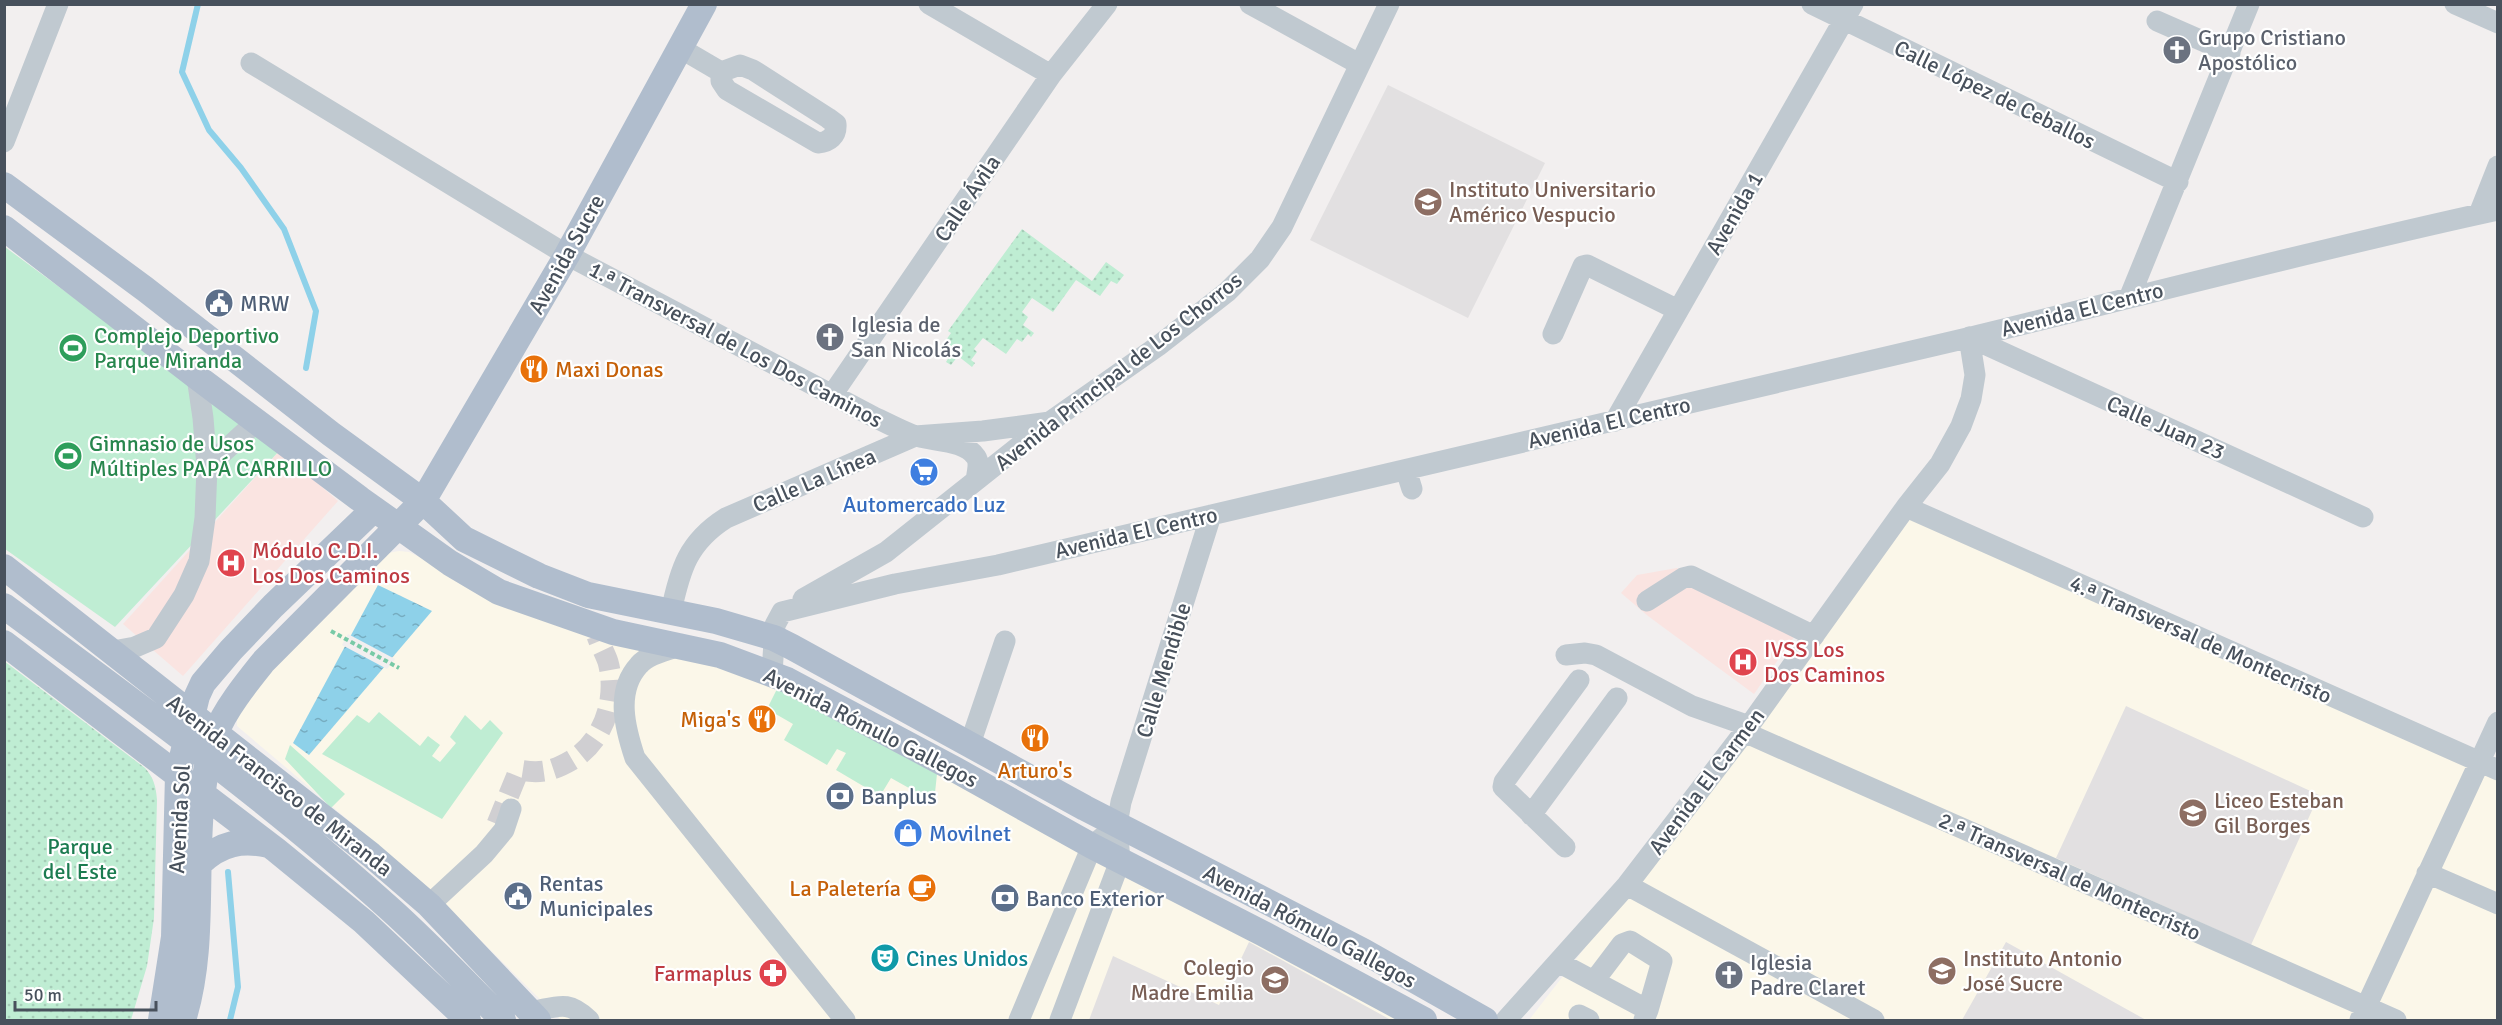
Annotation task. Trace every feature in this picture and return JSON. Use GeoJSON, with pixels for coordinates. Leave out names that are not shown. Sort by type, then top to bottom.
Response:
{"type":"FeatureCollection","features":[{"type":"Feature","properties":{"kind":"main road","name":"Avenida Sucre"},"geometry":{"type":"LineString","coordinates":[[398,528],[423,501],[567,255],[704,4]]}},
{"type":"Feature","properties":{"kind":"main road","name":"Avenida Rómulo Gallegos"},"geometry":{"type":"LineString","coordinates":[[4,185],[145,289],[330,434],[423,501],[464,539],[539,576],[588,595],[716,621],[774,638],[1117,825],[1363,951],[1485,1020]]}},
{"type":"Feature","properties":{"kind":"main road","name":"Avenida Rómulo Gallegos"},"geometry":{"type":"LineString","coordinates":[[4,228],[398,528],[499,592],[591,630],[720,655],[772,674],[956,770],[1120,861],[1262,933],[1424,1020]]}},
{"type":"Feature","properties":{"kind":"main road"},"geometry":{"type":"LineString","coordinates":[[374,509],[423,501]]}},
{"type":"Feature","properties":{"kind":"main road","name":"Avenida Sol"},"geometry":{"type":"LineString","coordinates":[[161,1020],[174,937],[178,774],[192,715],[203,683],[273,606],[374,509]]}},
{"type":"Feature","properties":{"kind":"main road","name":"Avenida Sol"},"geometry":{"type":"LineString","coordinates":[[183,1020],[192,980],[196,945],[202,794],[216,732],[248,681],[264,661],[398,528]]}},
{"type":"Feature","properties":{"kind":"main road","name":"Avenida Francisco de Miranda"},"geometry":{"type":"LineString","coordinates":[[4,567],[310,806],[429,905],[534,1016]]}},
{"type":"Feature","properties":{"kind":"main road"},"geometry":{"type":"LineString","coordinates":[[4,606],[138,705],[338,863],[400,918],[502,1020]]}},
{"type":"Feature","properties":{"kind":"main road"},"geometry":{"type":"LineString","coordinates":[[4,643],[273,848],[364,922],[468,1020]]}},
{"type":"Feature","properties":{"kind":"main road"},"geometry":{"type":"LineString","coordinates":[[129,736],[168,732],[177,721],[178,714],[168,698],[151,682]]}},
{"type":"Feature","properties":{"kind":"main road"},"geometry":{"type":"LineString","coordinates":[[273,848],[272,821],[276,809],[288,799],[310,806]]}},
{"type":"Feature","properties":{"kind":"main road"},"geometry":{"type":"LineString","coordinates":[[200,863],[209,854],[235,842],[252,841],[273,848]]}},
{"type":"Feature","properties":{"kind":"street"},"geometry":{"type":"LineString","coordinates":[[4,142],[58,4]]}},
{"type":"Feature","properties":{"kind":"street"},"geometry":{"type":"LineString","coordinates":[[929,4],[1051,75]]}},
{"type":"Feature","properties":{"kind":"street","name":"Calle Ávila"},"geometry":{"type":"LineString","coordinates":[[832,395],[1051,75],[1107,4]]}},
{"type":"Feature","properties":{"kind":"street"},"geometry":{"type":"LineString","coordinates":[[1250,4],[1359,64]]}},
{"type":"Feature","properties":{"kind":"street","name":"Avenida Principal de Los Chorros"},"geometry":{"type":"LineString","coordinates":[[782,612],[886,552],[1051,422],[1167,339],[1227,292],[1260,259],[1282,227],[1389,4]]}},
{"type":"Feature","properties":{"kind":"street","name":"Calle López de Ceballos"},"geometry":{"type":"LineString","coordinates":[[1812,4],[1848,13],[2178,182]]}},
{"type":"Feature","properties":{"kind":"street"},"geometry":{"type":"LineString","coordinates":[[2130,296],[2249,4]]}},
{"type":"Feature","properties":{"kind":"street"},"geometry":{"type":"LineString","coordinates":[[2455,4],[2498,23]]}},
{"type":"Feature","properties":{"kind":"street","name":"Avenida 1"},"geometry":{"type":"LineString","coordinates":[[1615,421],[1848,13]]}},
{"type":"Feature","properties":{"kind":"street"},"geometry":{"type":"LineString","coordinates":[[2157,21],[2230,53]]}},
{"type":"Feature","properties":{"kind":"street"},"geometry":{"type":"LineString","coordinates":[[680,48],[721,72]]}},
{"type":"Feature","properties":{"kind":"street","name":"1.ª Transversal de Los Dos Caminos"},"geometry":{"type":"LineString","coordinates":[[251,63],[567,255],[832,395],[915,436]]}},
{"type":"Feature","properties":{"kind":"street"},"geometry":{"type":"LineString","coordinates":[[740,65],[753,70],[836,124],[833,136],[827,142],[818,143],[727,90],[721,81],[721,72],[740,65]]}},
{"type":"Feature","properties":{"kind":"street"},"geometry":{"type":"LineString","coordinates":[[2488,212],[2498,166]]}},
{"type":"Feature","properties":{"kind":"street","name":"Avenida El Centro"},"geometry":{"type":"LineString","coordinates":[[782,612],[895,584],[998,565],[1211,515],[1409,480],[1615,421],[2488,212]]}},
{"type":"Feature","properties":{"kind":"street"},"geometry":{"type":"LineString","coordinates":[[1553,334],[1583,266],[1590,266],[1678,310]]}},
{"type":"Feature","properties":{"kind":"street","name":"Avenida El Carmen"},"geometry":{"type":"LineString","coordinates":[[1506,1020],[1627,885],[1746,729],[1906,507],[1940,464],[1961,426],[1971,399],[1975,375],[1969,337]]}},
{"type":"Feature","properties":{"kind":"street","name":"Calle Juan 23"},"geometry":{"type":"LineString","coordinates":[[1969,337],[2363,517]]}},
{"type":"Feature","properties":{"kind":"street"},"geometry":{"type":"LineString","coordinates":[[113,651],[135,647],[156,639],[184,595],[199,561],[205,518],[207,467],[197,377]]}},
{"type":"Feature","properties":{"kind":"street"},"geometry":{"type":"LineString","coordinates":[[207,467],[256,422]]}},
{"type":"Feature","properties":{"kind":"street","name":"Calle La Línea"},"geometry":{"type":"LineString","coordinates":[[671,612],[687,558],[708,530],[726,518],[915,436],[1051,422]]}},
{"type":"Feature","properties":{"kind":"street","name":"Avenida Principal de Los Chorros"},"geometry":{"type":"LineString","coordinates":[[915,436],[958,446],[968,451],[976,457],[978,466],[976,480]]}},
{"type":"Feature","properties":{"kind":"street","name":"4.ª Transversal de Montecristo"},"geometry":{"type":"LineString","coordinates":[[1906,507],[2489,766]]}},
{"type":"Feature","properties":{"kind":"street","name":"Calle Mendible"},"geometry":{"type":"LineString","coordinates":[[1120,861],[1117,825],[1121,802],[1211,515]]}},
{"type":"Feature","properties":{"kind":"street"},"geometry":{"type":"LineString","coordinates":[[886,552],[876,565],[876,575],[883,582],[895,584]]}},
{"type":"Feature","properties":{"kind":"street"},"geometry":{"type":"LineString","coordinates":[[845,575],[847,585],[857,593]]}},
{"type":"Feature","properties":{"kind":"street"},"geometry":{"type":"LineString","coordinates":[[1647,601],[1690,576],[1814,636]]}},
{"type":"Feature","properties":{"kind":"street"},"geometry":{"type":"LineString","coordinates":[[772,674],[775,625],[782,612]]}},
{"type":"Feature","properties":{"kind":"street"},"geometry":{"type":"LineString","coordinates":[[970,744],[1005,641]]}},
{"type":"Feature","properties":{"kind":"street"},"geometry":{"type":"LineString","coordinates":[[681,646],[660,652],[640,663],[629,680],[623,712],[635,758],[845,1020]]}},
{"type":"Feature","properties":{"kind":"street","name":"2.ª Transversal de Montecristo"},"geometry":{"type":"LineString","coordinates":[[1566,655],[1584,653],[1596,655],[1692,706],[2363,1014],[2396,1020]]}},
{"type":"Feature","properties":{"kind":"street"},"geometry":{"type":"LineString","coordinates":[[1565,847],[1504,791],[1503,782],[1579,680]]}},
{"type":"Feature","properties":{"kind":"street"},"geometry":{"type":"LineString","coordinates":[[1531,815],[1617,698]]}},
{"type":"Feature","properties":{"kind":"street"},"geometry":{"type":"LineString","coordinates":[[2363,1014],[2427,873],[2489,766],[2498,722]]}},
{"type":"Feature","properties":{"kind":"street"},"geometry":{"type":"LineString","coordinates":[[429,905],[484,854],[504,830],[504,817]]}},
{"type":"Feature","properties":{"kind":"street"},"geometry":{"type":"LineString","coordinates":[[1018,1020],[1092,846],[1117,825]]}},
{"type":"Feature","properties":{"kind":"street"},"geometry":{"type":"LineString","coordinates":[[1060,1020],[1120,861]]}},
{"type":"Feature","properties":{"kind":"street"},"geometry":{"type":"LineString","coordinates":[[2427,873],[2498,904]]}},
{"type":"Feature","properties":{"kind":"street"},"geometry":{"type":"LineString","coordinates":[[1627,885],[1874,1020]]}},
{"type":"Feature","properties":{"kind":"street"},"geometry":{"type":"LineString","coordinates":[[1558,962],[1594,981],[1646,1015],[1662,961],[1630,941],[1622,944],[1594,981]]}},
{"type":"Feature","properties":{"kind":"street"},"geometry":{"type":"LineString","coordinates":[[534,1016],[562,1006],[573,1007],[589,1020]]}},
{"type":"Feature","properties":{"kind":"path"},"geometry":{"type":"LineString","coordinates":[[331,631],[399,668]]}},
{"type":"Feature","properties":{"kind":"shaded area","name":"Instituto Universitario Américo Vespucio"},"geometry":{"type":"Polygon","coordinates":[[[1388,85],[1545,163],[1468,318],[1310,240],[1388,85]]]}},
{"type":"Feature","properties":{"kind":"shaded area","name":"Módulo C.D.I. Los Dos Caminos"},"geometry":{"type":"Polygon","coordinates":[[[280,450],[338,501],[183,676],[123,624],[280,450]]]}},
{"type":"Feature","properties":{"kind":"shaded area"},"geometry":{"type":"Polygon","coordinates":[[[1914,514],[2497,775],[2497,1020],[1529,1020],[1721,772],[1914,514]]]}},
{"type":"Feature","properties":{"kind":"shaded area"},"geometry":{"type":"Polygon","coordinates":[[[409,552],[429,562],[731,665],[1042,827],[1143,886],[1410,1020],[561,1020],[425,885],[237,726],[237,713],[262,680],[388,553],[409,552]]]}},
{"type":"Feature","properties":{"kind":"shaded area","name":"IVSS Los Dos Caminos"},"geometry":{"type":"Polygon","coordinates":[[[1677,568],[1799,630],[1754,694],[1648,616],[1621,593],[1637,575],[1677,568]]]}},
{"type":"Feature","properties":{"kind":"shaded area","name":"Liceo Esteban Gil Borges"},"geometry":{"type":"Polygon","coordinates":[[[2126,706],[2319,795],[2251,945],[2056,858],[2126,706]]]}},
{"type":"Feature","properties":{"kind":"shaded area","name":"Colegio Madre Emilia"},"geometry":{"type":"Polygon","coordinates":[[[1249,942],[1391,1020],[1089,1020],[1113,956],[1219,1005],[1249,942]]]}},
{"type":"Feature","properties":{"kind":"shaded area"},"geometry":{"type":"Polygon","coordinates":[[[2006,942],[2146,1020],[1962,1020],[2006,942]]]}},
{"type":"Feature","properties":{"kind":"green space"},"geometry":{"type":"Polygon","coordinates":[[[1022,229],[1092,281],[1106,262],[1124,275],[1117,284],[1111,281],[1100,296],[1076,280],[1053,312],[1032,298],[1022,312],[1028,317],[1023,325],[1034,333],[1031,337],[1028,334],[1022,342],[1017,339],[1006,354],[983,338],[974,349],[977,352],[971,360],[975,363],[972,367],[958,356],[951,365],[946,362],[949,357],[939,350],[951,333],[948,331],[1022,229]]]}},
{"type":"Feature","properties":{"kind":"green space","name":"Complejo Deportivo Parque Miranda"},"geometry":{"type":"Polygon","coordinates":[[[5,247],[280,450],[115,627],[5,549],[5,247]]]}},
{"type":"Feature","properties":{"kind":"green space","name":"Parque del Este"},"geometry":{"type":"Polygon","coordinates":[[[4,661],[145,768],[154,783],[157,800],[154,918],[147,966],[131,1020],[5,1020],[4,661]]]}},
{"type":"Feature","properties":{"kind":"green space"},"geometry":{"type":"Polygon","coordinates":[[[777,689],[937,774],[934,802],[891,778],[880,796],[836,770],[846,753],[837,749],[827,765],[784,740],[793,724],[767,709],[777,689]]]}},
{"type":"Feature","properties":{"kind":"green space"},"geometry":{"type":"Polygon","coordinates":[[[379,712],[420,746],[428,736],[440,745],[432,756],[440,762],[456,743],[450,737],[465,715],[481,730],[490,720],[503,733],[442,819],[322,754],[357,715],[369,723],[379,712]]]}},
{"type":"Feature","properties":{"kind":"green space"},"geometry":{"type":"Polygon","coordinates":[[[290,745],[345,794],[331,808],[285,759],[290,745]]]}},
{"type":"Feature","properties":{"kind":"water"},"geometry":{"type":"Polygon","coordinates":[[[378,585],[432,611],[309,755],[293,743],[378,585]]]}},
{"type":"Feature","properties":{"kind":"pier"},"geometry":{"type":"Polygon","coordinates":[[[348,634],[395,659],[387,669],[342,645],[348,634]]]}},
{"type":"Feature","properties":{"kind":"waterway"},"geometry":{"type":"LineString","coordinates":[[198,4],[182,72],[209,130],[241,168],[284,229],[316,311],[306,368]]}},
{"type":"Feature","properties":{"kind":"waterway"},"geometry":{"type":"LineString","coordinates":[[228,872],[238,987],[230,1020]]}},
{"type":"Feature","properties":{"kind":"tunnel"},"geometry":{"type":"LineString","coordinates":[[497,824],[519,770],[534,772],[553,769],[565,764],[583,752],[600,730],[609,704],[611,676],[597,636]]}},
{"type":"Feature","properties":{"kind":"place","name":"Grupo Cristiano Apostólico"},"geometry":{"type":"Point","coordinates":[2177,50]}},
{"type":"Feature","properties":{"kind":"place","name":"Instituto Universitario Américo Vespucio"},"geometry":{"type":"Point","coordinates":[1428,202]}},
{"type":"Feature","properties":{"kind":"place","name":"MRW"},"geometry":{"type":"Point","coordinates":[219,303]}},
{"type":"Feature","properties":{"kind":"place","name":"Iglesia de San Nicolás"},"geometry":{"type":"Point","coordinates":[830,337]}},
{"type":"Feature","properties":{"kind":"place","name":"Complejo Deportivo Parque Miranda"},"geometry":{"type":"Point","coordinates":[73,348]}},
{"type":"Feature","properties":{"kind":"place","name":"Maxi Donas"},"geometry":{"type":"Point","coordinates":[534,369]}},
{"type":"Feature","properties":{"kind":"place","name":"Gimnasio de Usos Múltiples PAPÁ CARRILLO"},"geometry":{"type":"Point","coordinates":[68,456]}},
{"type":"Feature","properties":{"kind":"place","name":"Automercado Luz"},"geometry":{"type":"Point","coordinates":[924,472]}},
{"type":"Feature","properties":{"kind":"place","name":"Módulo C.D.I. Los Dos Caminos"},"geometry":{"type":"Point","coordinates":[231,563]}},
{"type":"Feature","properties":{"kind":"place","name":"IVSS Los Dos Caminos"},"geometry":{"type":"Point","coordinates":[1743,662]}},
{"type":"Feature","properties":{"kind":"place","name":"Miga's"},"geometry":{"type":"Point","coordinates":[762,719]}},
{"type":"Feature","properties":{"kind":"place","name":"Arturo's"},"geometry":{"type":"Point","coordinates":[1035,738]}},
{"type":"Feature","properties":{"kind":"place","name":"Banplus"},"geometry":{"type":"Point","coordinates":[840,796]}},
{"type":"Feature","properties":{"kind":"place","name":"Liceo Esteban Gil Borges"},"geometry":{"type":"Point","coordinates":[2193,813]}},
{"type":"Feature","properties":{"kind":"place","name":"Movilnet"},"geometry":{"type":"Point","coordinates":[908,833]}},
{"type":"Feature","properties":{"kind":"place","name":"La Paletería"},"geometry":{"type":"Point","coordinates":[922,888]}},
{"type":"Feature","properties":{"kind":"place","name":"Rentas Municipales"},"geometry":{"type":"Point","coordinates":[518,896]}},
{"type":"Feature","properties":{"kind":"place","name":"Banco Exterior"},"geometry":{"type":"Point","coordinates":[1005,898]}},
{"type":"Feature","properties":{"kind":"place","name":"Cines Unidos"},"geometry":{"type":"Point","coordinates":[885,958]}},
{"type":"Feature","properties":{"kind":"place","name":"Instituto Antonio José Sucre"},"geometry":{"type":"Point","coordinates":[1942,971]}},
{"type":"Feature","properties":{"kind":"place","name":"Farmaplus"},"geometry":{"type":"Point","coordinates":[773,973]}},
{"type":"Feature","properties":{"kind":"place","name":"Iglesia Padre Claret"},"geometry":{"type":"Point","coordinates":[1729,975]}},
{"type":"Feature","properties":{"kind":"place","name":"Colegio Madre Emilia"},"geometry":{"type":"Point","coordinates":[1275,980]}}]}
